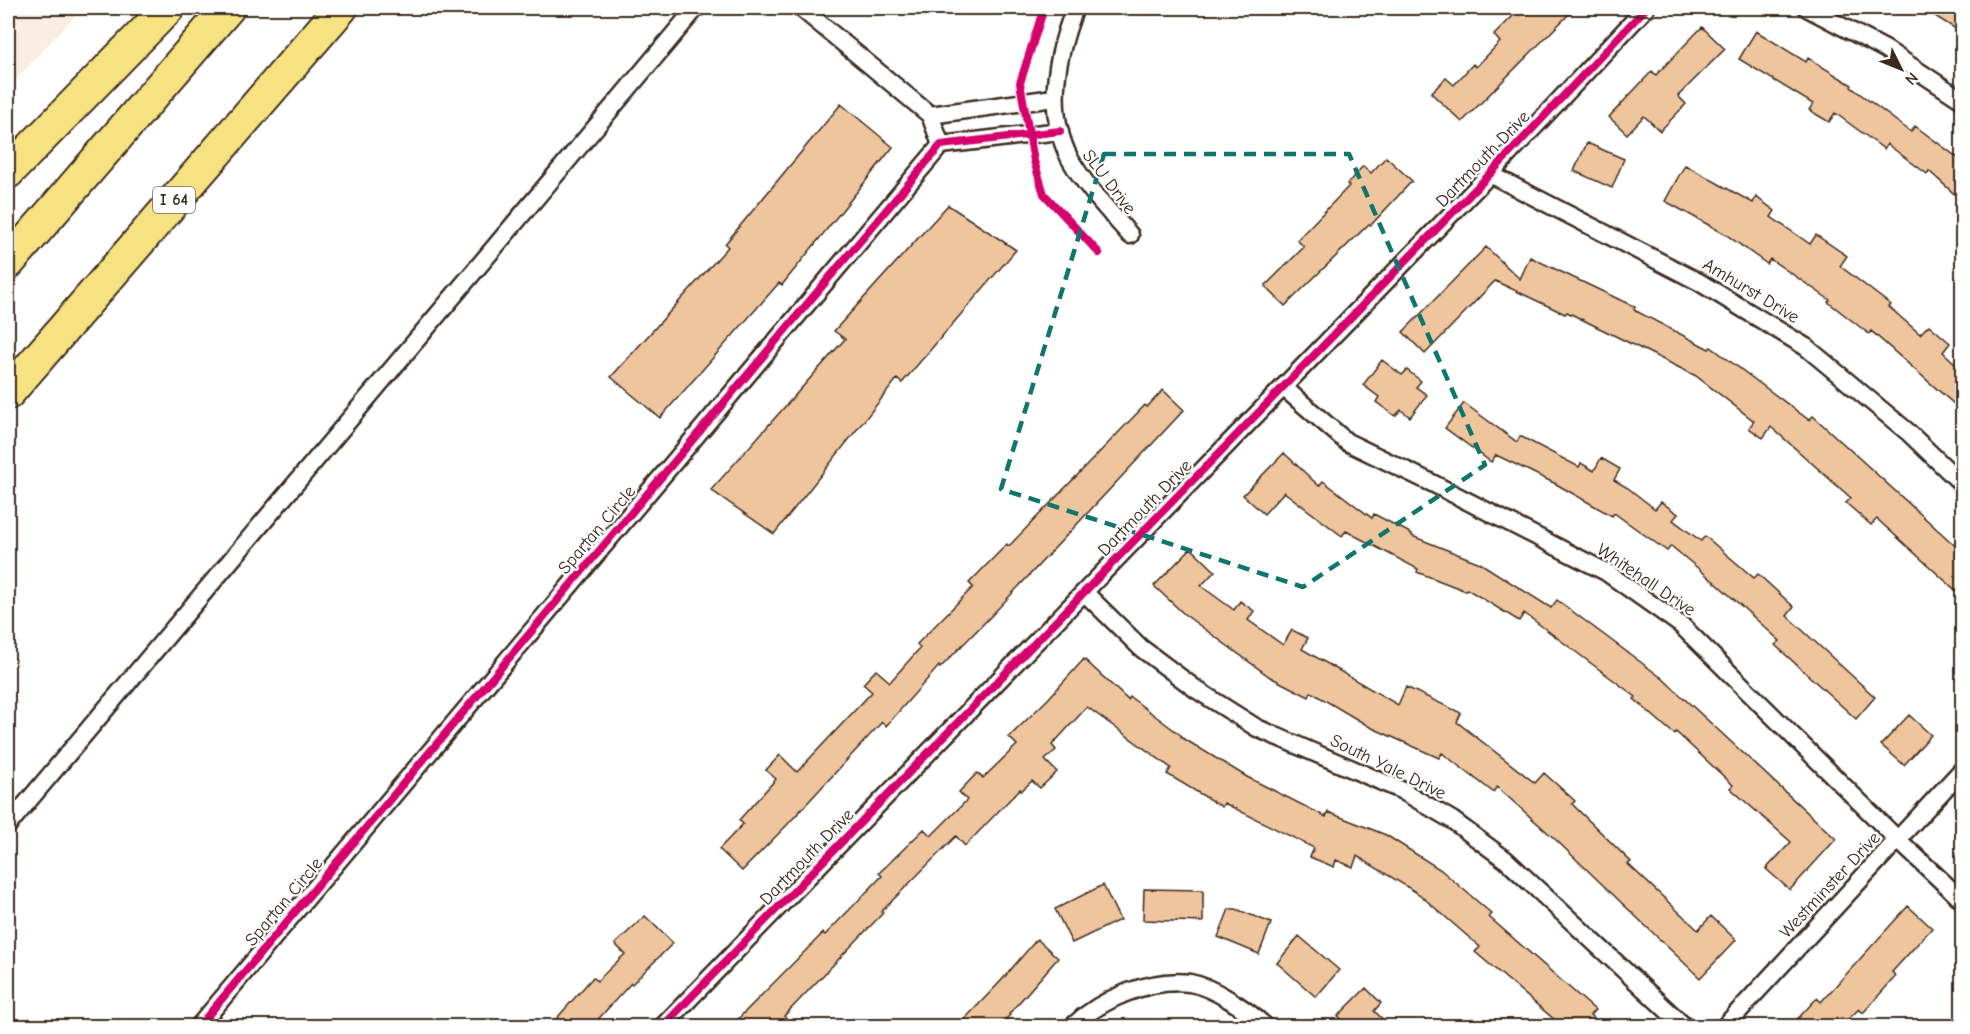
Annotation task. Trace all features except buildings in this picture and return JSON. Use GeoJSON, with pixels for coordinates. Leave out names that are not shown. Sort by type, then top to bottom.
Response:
{"type":"FeatureCollection","features":[{"type":"Feature","properties":{"kind":"highway"},"geometry":{"type":"LineString","coordinates":[[8,172],[168,8]]}},
{"type":"Feature","properties":{"kind":"highway"},"geometry":{"type":"LineString","coordinates":[[8,262],[228,8]]}},
{"type":"Feature","properties":{"kind":"highway","name":"I 64"},"geometry":{"type":"LineString","coordinates":[[8,393],[341,8]]}},
{"type":"Feature","properties":{"kind":"street"},"geometry":{"type":"LineString","coordinates":[[8,825],[696,8]]}},
{"type":"Feature","properties":{"kind":"street"},"geometry":{"type":"LineString","coordinates":[[801,8],[930,115],[941,145],[1060,131]]}},
{"type":"Feature","properties":{"kind":"street","name":"SLU Drive"},"geometry":{"type":"LineString","coordinates":[[1075,8],[1066,30],[1054,98],[1060,131],[1070,159],[1130,235]]}},
{"type":"Feature","properties":{"kind":"street","name":"Dartmouth Drive"},"geometry":{"type":"LineString","coordinates":[[663,1026],[1490,174],[1646,8]]}},
{"type":"Feature","properties":{"kind":"street"},"geometry":{"type":"LineString","coordinates":[[1807,8],[1885,49],[1962,100]]}},
{"type":"Feature","properties":{"kind":"street"},"geometry":{"type":"LineString","coordinates":[[930,115],[1054,98]]}},
{"type":"Feature","properties":{"kind":"street","name":"Spartan Circle"},"geometry":{"type":"LineString","coordinates":[[199,1026],[941,145]]}},
{"type":"Feature","properties":{"kind":"street","name":"Amhurst Drive"},"geometry":{"type":"LineString","coordinates":[[1490,174],[1699,282],[1806,347],[1908,432],[1962,484]]}},
{"type":"Feature","properties":{"kind":"street","name":"Whitehall Drive"},"geometry":{"type":"LineString","coordinates":[[1283,387],[1347,442],[1431,482],[1606,572],[1681,625],[1898,840],[1962,900]]}},
{"type":"Feature","properties":{"kind":"street","name":"South Yale Drive"},"geometry":{"type":"LineString","coordinates":[[1085,592],[1141,648],[1197,690],[1257,728],[1401,790],[1452,820],[1506,860],[1684,1026]]}},
{"type":"Feature","properties":{"kind":"street","name":"Westminster Drive"},"geometry":{"type":"LineString","coordinates":[[1725,1026],[1962,770]]}},
{"type":"Feature","properties":{"kind":"street"},"geometry":{"type":"LineString","coordinates":[[1073,1026],[1115,996],[1164,983],[1191,984],[1214,991],[1265,1026]]}},
{"type":"Feature","properties":{"kind":"highlighted area"},"geometry":{"type":"Polygon","coordinates":[[[1104,154],[1349,154],[1485,465],[1303,587],[1001,489],[1104,154]]]}},
{"type":"Feature","properties":{"kind":"shaded area"},"geometry":{"type":"Polygon","coordinates":[[[8,8],[82,8],[8,88],[8,8]]]}},
{"type":"Feature","properties":{"kind":"cycle path"},"geometry":{"type":"LineString","coordinates":[[1044,8],[1020,83],[1034,161],[1044,194],[1099,253]]}},
{"type":"Feature","properties":{"kind":"cycle path"},"geometry":{"type":"LineString","coordinates":[[663,1026],[1490,174],[1646,8]]}},
{"type":"Feature","properties":{"kind":"cycle path"},"geometry":{"type":"LineString","coordinates":[[199,1026],[941,145],[1060,131]]}}]}
